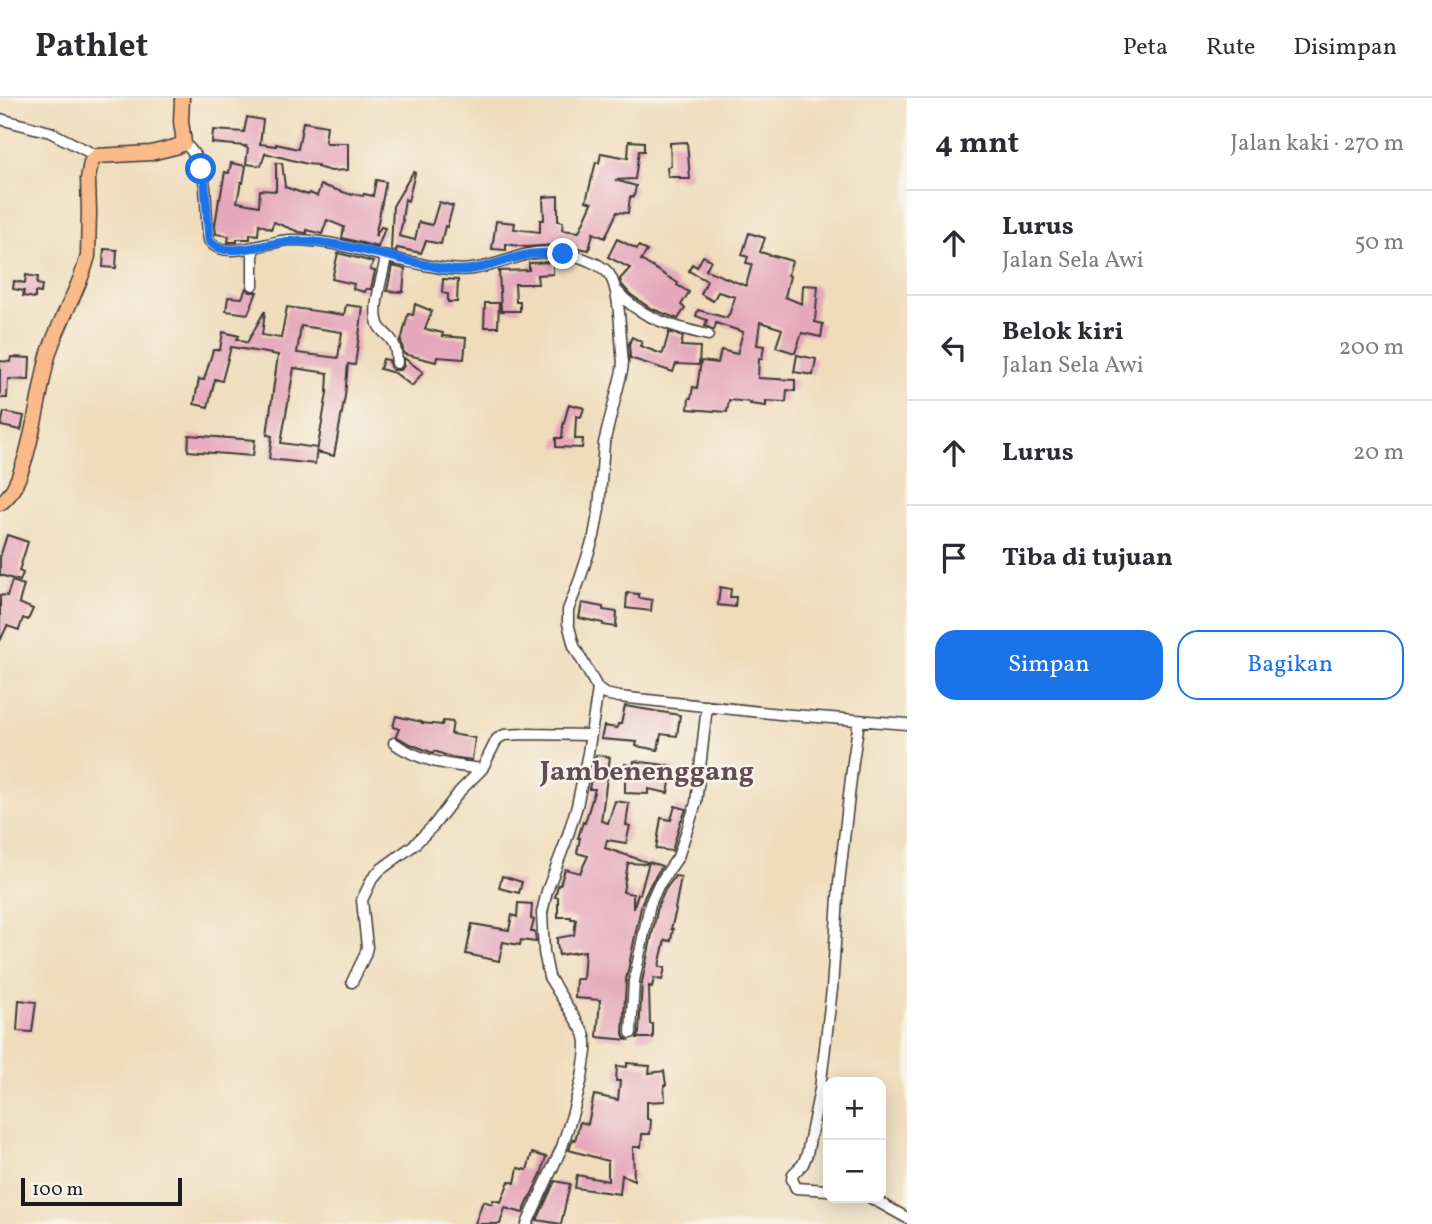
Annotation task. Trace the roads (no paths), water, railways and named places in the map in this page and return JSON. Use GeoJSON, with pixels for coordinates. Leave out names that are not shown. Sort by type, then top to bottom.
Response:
{"type":"FeatureCollection","features":[{"type":"Feature","properties":{"kind":"main road"},"geometry":{"type":"LineString","coordinates":[[0,503],[9,496],[21,475],[48,355],[88,256],[90,162],[97,156],[106,154],[151,153],[175,148],[184,143],[182,98]]}},
{"type":"Feature","properties":{"kind":"street"},"geometry":{"type":"LineString","coordinates":[[0,119],[50,132],[97,156]]}},
{"type":"Feature","properties":{"kind":"street"},"geometry":{"type":"LineString","coordinates":[[184,143],[192,149],[200,163],[211,243],[225,250],[288,240],[322,242],[454,270],[473,270],[527,254],[540,253],[579,257],[598,264],[609,273],[616,290],[622,371],[604,443],[594,536],[568,610],[568,623],[574,646],[598,689],[619,698],[907,724]]}},
{"type":"Feature","properties":{"kind":"street"},"geometry":{"type":"LineString","coordinates":[[253,247],[253,285]]}},
{"type":"Feature","properties":{"kind":"street"},"geometry":{"type":"LineString","coordinates":[[386,257],[376,308],[377,319],[384,334],[395,347],[397,363]]}},
{"type":"Feature","properties":{"kind":"street"},"geometry":{"type":"LineString","coordinates":[[616,290],[640,312],[677,328],[708,335]]}},
{"type":"Feature","properties":{"kind":"street"},"geometry":{"type":"LineString","coordinates":[[527,1224],[562,1146],[582,1078],[586,1051],[584,1033],[549,977],[544,951],[542,913],[574,814],[598,689]]}},
{"type":"Feature","properties":{"kind":"street"},"geometry":{"type":"LineString","coordinates":[[631,1032],[634,981],[650,904],[658,886],[678,857],[696,803],[707,706]]}},
{"type":"Feature","properties":{"kind":"street"},"geometry":{"type":"LineString","coordinates":[[823,1190],[796,1188],[792,1179],[807,1154],[820,1089],[832,989],[839,883],[859,721]]}},
{"type":"Feature","properties":{"kind":"street"},"geometry":{"type":"LineString","coordinates":[[352,982],[367,947],[362,900],[367,887],[380,870],[424,835],[482,769],[492,745],[500,736],[591,735]]}},
{"type":"Feature","properties":{"kind":"street"},"geometry":{"type":"LineString","coordinates":[[394,743],[415,756],[442,764],[482,769]]}},
{"type":"Feature","properties":{"kind":"street"},"geometry":{"type":"LineString","coordinates":[[880,1203],[907,1219]]}},
{"type":"Feature","properties":{"kind":"district","name":"Jambenenggang"},"geometry":{"type":"Point","coordinates":[647,772]}}]}
